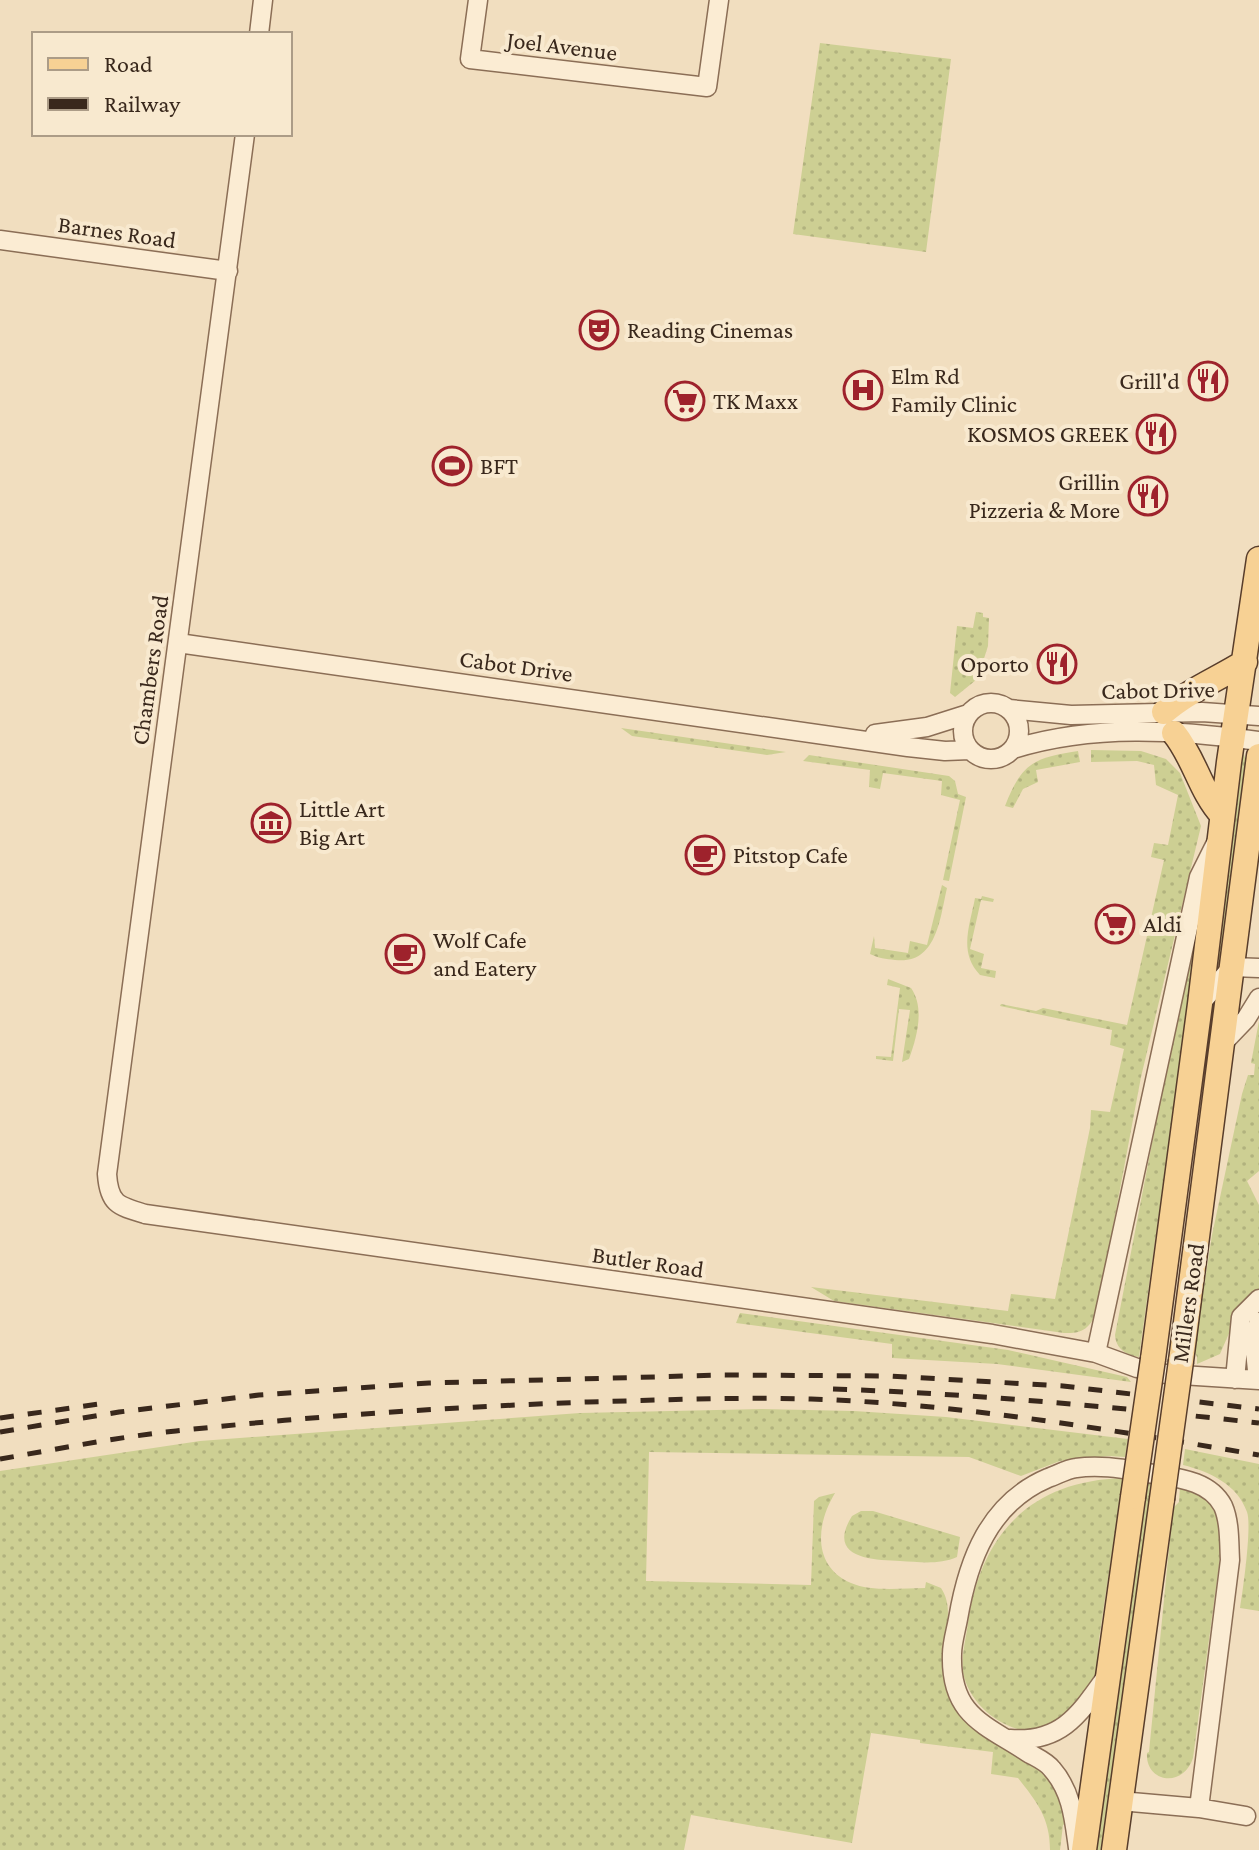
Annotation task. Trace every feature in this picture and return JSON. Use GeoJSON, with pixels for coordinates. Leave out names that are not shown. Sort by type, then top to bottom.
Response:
{"type":"FeatureCollection","features":[{"type":"Feature","properties":{"kind":"main road","name":"Millers Road"},"geometry":{"type":"LineString","coordinates":[[1114,1850],[1162,1499],[1166,1364],[1200,1004],[1232,738],[1248,715],[1245,662],[1259,559]]}},
{"type":"Feature","properties":{"kind":"main road"},"geometry":{"type":"LineString","coordinates":[[1221,826],[1192,758],[1169,723],[1183,696],[1245,662]]}},
{"type":"Feature","properties":{"kind":"main road","name":"Millers Road"},"geometry":{"type":"LineString","coordinates":[[1081,1850],[1110,1672],[1133,1497],[1166,1364],[1223,1043],[1259,756]]}},
{"type":"Feature","properties":{"kind":"street"},"geometry":{"type":"LineString","coordinates":[[259,32],[263,0]]}},
{"type":"Feature","properties":{"kind":"street","name":"Joel Avenue"},"geometry":{"type":"LineString","coordinates":[[478,0],[470,59],[707,87],[719,0]]}},
{"type":"Feature","properties":{"kind":"street","name":"Chambers Road"},"geometry":{"type":"LineString","coordinates":[[121,1207],[108,1193],[107,1174],[245,136]]}},
{"type":"Feature","properties":{"kind":"street","name":"Barnes Road"},"geometry":{"type":"LineString","coordinates":[[0,240],[228,271]]}},
{"type":"Feature","properties":{"kind":"street","name":"Cabot Drive"},"geometry":{"type":"LineString","coordinates":[[178,643],[933,750],[970,750]]}},
{"type":"Feature","properties":{"kind":"street"},"geometry":{"type":"LineString","coordinates":[[990,702],[1009,709],[1019,724],[1018,741],[1013,749],[993,759],[979,757],[966,744],[962,729],[968,714],[990,702]]}},
{"type":"Feature","properties":{"kind":"street","name":"Cabot Drive"},"geometry":{"type":"LineString","coordinates":[[1009,709],[1169,723],[1259,741]]}},
{"type":"Feature","properties":{"kind":"street","name":"Cabot Drive"},"geometry":{"type":"LineString","coordinates":[[848,736],[900,732],[968,714]]}},
{"type":"Feature","properties":{"kind":"street","name":"Cabot Drive"},"geometry":{"type":"LineString","coordinates":[[1013,749],[1082,733],[1248,715]]}},
{"type":"Feature","properties":{"kind":"street","name":"Millers Road"},"geometry":{"type":"LineString","coordinates":[[1096,1353],[1199,877],[1221,826]]}},
{"type":"Feature","properties":{"kind":"street"},"geometry":{"type":"LineString","coordinates":[[1200,1004],[1232,967],[1259,968]]}},
{"type":"Feature","properties":{"kind":"street"},"geometry":{"type":"LineString","coordinates":[[1223,1043],[1246,1019],[1259,998]]}},
{"type":"Feature","properties":{"kind":"street","name":"Butler Road"},"geometry":{"type":"LineString","coordinates":[[121,1207],[145,1214],[271,1233],[977,1332],[1096,1353],[1137,1368],[1166,1364],[1235,1379],[1259,1380]]}},
{"type":"Feature","properties":{"kind":"street"},"geometry":{"type":"LineString","coordinates":[[1235,1379],[1241,1317],[1259,1299]]}},
{"type":"Feature","properties":{"kind":"street"},"geometry":{"type":"LineString","coordinates":[[1259,1322],[1254,1341],[1259,1380]]}},
{"type":"Feature","properties":{"kind":"street"},"geometry":{"type":"LineString","coordinates":[[1081,1850],[1066,1788],[1050,1766],[978,1722],[961,1704],[954,1683],[952,1654],[965,1579],[984,1533],[1006,1505],[1036,1484],[1073,1468],[1107,1466],[1189,1480],[1210,1491],[1222,1505],[1228,1523],[1230,1560],[1199,1808]]}},
{"type":"Feature","properties":{"kind":"street"},"geometry":{"type":"LineString","coordinates":[[1007,1739],[1030,1740],[1051,1735],[1072,1721],[1110,1672]]}},
{"type":"Feature","properties":{"kind":"street"},"geometry":{"type":"LineString","coordinates":[[1120,1801],[1246,1816]]}},
{"type":"Feature","properties":{"kind":"green space"},"geometry":{"type":"Polygon","coordinates":[[[820,43],[951,59],[926,252],[793,234],[820,43]]]}},
{"type":"Feature","properties":{"kind":"green space"},"geometry":{"type":"Polygon","coordinates":[[[976,612],[989,618],[988,646],[976,680],[955,697],[950,693],[957,626],[973,628],[976,612]]]}},
{"type":"Feature","properties":{"kind":"green space"},"geometry":{"type":"Polygon","coordinates":[[[621,728],[786,752],[767,755],[632,736],[621,728]]]}},
{"type":"Feature","properties":{"kind":"green space"},"geometry":{"type":"Polygon","coordinates":[[[1091,750],[1141,751],[1166,759],[1180,773],[1201,826],[1141,1077],[1097,1312],[1084,1329],[1064,1333],[834,1301],[811,1287],[1008,1311],[1011,1294],[1055,1299],[1091,1110],[1110,1112],[1124,1049],[1110,1045],[1112,1030],[1000,1006],[1036,1011],[1043,1008],[1127,1025],[1164,860],[1151,857],[1154,843],[1168,845],[1178,795],[1156,785],[1154,765],[1137,761],[1091,762],[1091,750]]]}},
{"type":"Feature","properties":{"kind":"green space"},"geometry":{"type":"Polygon","coordinates":[[[1078,751],[1080,762],[1036,770],[1038,782],[1023,789],[1013,808],[1005,806],[1017,780],[1031,765],[1050,756],[1078,751]]]}},
{"type":"Feature","properties":{"kind":"green space"},"geometry":{"type":"Polygon","coordinates":[[[1243,752],[1247,763],[1221,964],[1216,963],[1240,756],[1243,752]]]}},
{"type":"Feature","properties":{"kind":"green space"},"geometry":{"type":"Polygon","coordinates":[[[809,755],[949,776],[955,781],[958,794],[966,797],[949,881],[943,880],[960,800],[941,795],[942,781],[883,773],[880,789],[869,787],[870,770],[803,761],[809,755]]]}},
{"type":"Feature","properties":{"kind":"green space"},"geometry":{"type":"Polygon","coordinates":[[[942,885],[947,888],[939,925],[928,947],[920,955],[909,960],[895,960],[870,954],[874,936],[875,948],[908,953],[910,941],[927,945],[942,885]]]}},
{"type":"Feature","properties":{"kind":"green space"},"geometry":{"type":"Polygon","coordinates":[[[982,896],[994,899],[993,902],[981,900],[970,949],[984,954],[981,968],[996,971],[995,978],[980,975],[973,966],[967,948],[975,898],[981,899],[982,896]]]}},
{"type":"Feature","properties":{"kind":"green space"},"geometry":{"type":"Polygon","coordinates":[[[1189,952],[1195,953],[1139,1357],[1122,1350],[1115,1335],[1189,952]]]}},
{"type":"Feature","properties":{"kind":"green space"},"geometry":{"type":"Polygon","coordinates":[[[888,979],[911,988],[918,1004],[915,1041],[909,1059],[902,1062],[910,1010],[899,1009],[893,1061],[876,1059],[876,1056],[891,1057],[900,988],[887,985],[888,979]]]}},
{"type":"Feature","properties":{"kind":"green space"},"geometry":{"type":"Polygon","coordinates":[[[1259,1021],[1259,1171],[1247,1181],[1259,1205],[1259,1290],[1243,1301],[1220,1354],[1197,1364],[1194,1351],[1212,1235],[1242,1094],[1248,1075],[1254,1075],[1255,1064],[1251,1063],[1259,1021]]]}},
{"type":"Feature","properties":{"kind":"green space"},"geometry":{"type":"Polygon","coordinates":[[[740,1313],[1008,1350],[1127,1377],[1131,1382],[997,1364],[892,1358],[892,1344],[736,1323],[740,1313]]]}},
{"type":"Feature","properties":{"kind":"green space"},"geometry":{"type":"Polygon","coordinates":[[[762,1409],[946,1417],[1128,1439],[1125,1457],[1060,1461],[1021,1476],[969,1457],[649,1452],[646,1581],[811,1585],[814,1501],[835,1493],[824,1518],[821,1543],[829,1566],[838,1576],[868,1588],[925,1588],[926,1582],[941,1588],[948,1607],[943,1667],[953,1704],[979,1732],[1040,1767],[1052,1778],[1061,1791],[1070,1821],[1063,1825],[1060,1850],[1050,1850],[1048,1829],[1041,1811],[1018,1778],[991,1774],[993,1752],[871,1733],[852,1843],[691,1815],[684,1850],[0,1850],[0,1471],[200,1441],[580,1413],[762,1409]]]}},
{"type":"Feature","properties":{"kind":"green space"},"geometry":{"type":"Polygon","coordinates":[[[1185,1449],[1259,1464],[1259,1611],[1240,1608],[1248,1544],[1247,1512],[1237,1494],[1221,1481],[1183,1465],[1185,1449]]]}},
{"type":"Feature","properties":{"kind":"green space"},"geometry":{"type":"Polygon","coordinates":[[[1123,1478],[1091,1687],[1049,1729],[1021,1730],[1008,1725],[983,1709],[974,1698],[963,1672],[968,1623],[985,1563],[998,1538],[1037,1501],[1062,1489],[1090,1481],[1123,1478]]]}},
{"type":"Feature","properties":{"kind":"green space"},"geometry":{"type":"Polygon","coordinates":[[[1145,1483],[1153,1483],[1105,1850],[1096,1850],[1145,1483]]]}},
{"type":"Feature","properties":{"kind":"green space"},"geometry":{"type":"Polygon","coordinates":[[[1180,1486],[1200,1495],[1212,1507],[1222,1543],[1193,1758],[1181,1774],[1166,1778],[1152,1770],[1147,1753],[1173,1508],[1179,1502],[1180,1486]]]}},
{"type":"Feature","properties":{"kind":"green space"},"geometry":{"type":"Polygon","coordinates":[[[861,1511],[873,1511],[960,1537],[957,1557],[922,1562],[855,1554],[844,1541],[845,1530],[852,1516],[861,1511]]]}},
{"type":"Feature","properties":{"kind":"railway"},"geometry":{"type":"LineString","coordinates":[[0,1432],[119,1412],[259,1395],[429,1383],[724,1375],[890,1376],[1063,1386],[1259,1409]]}},
{"type":"Feature","properties":{"kind":"railway"},"geometry":{"type":"LineString","coordinates":[[833,1389],[1046,1402],[1259,1423]]}},
{"type":"Feature","properties":{"kind":"railway"},"geometry":{"type":"LineString","coordinates":[[0,1459],[154,1434],[330,1417],[537,1404],[755,1398],[868,1402],[980,1412],[1259,1455]]}},
{"type":"Feature","properties":{"kind":"railway"},"geometry":{"type":"LineString","coordinates":[[0,1418],[99,1404]]}},
{"type":"Feature","properties":{"kind":"place","name":"Reading Cinemas"},"geometry":{"type":"Point","coordinates":[599,330]}},
{"type":"Feature","properties":{"kind":"place","name":"Grill'd"},"geometry":{"type":"Point","coordinates":[1208,381]}},
{"type":"Feature","properties":{"kind":"place","name":"Elm Rd Family Clinic"},"geometry":{"type":"Point","coordinates":[863,390]}},
{"type":"Feature","properties":{"kind":"place","name":"TK Maxx"},"geometry":{"type":"Point","coordinates":[685,401]}},
{"type":"Feature","properties":{"kind":"place","name":"KOSMOS GREEK"},"geometry":{"type":"Point","coordinates":[1156,434]}},
{"type":"Feature","properties":{"kind":"place","name":"BFT"},"geometry":{"type":"Point","coordinates":[452,466]}},
{"type":"Feature","properties":{"kind":"place","name":"Grillin Pizzeria & More"},"geometry":{"type":"Point","coordinates":[1148,496]}},
{"type":"Feature","properties":{"kind":"place","name":"Oporto"},"geometry":{"type":"Point","coordinates":[1057,664]}},
{"type":"Feature","properties":{"kind":"place","name":"Little Art Big Art"},"geometry":{"type":"Point","coordinates":[271,823]}},
{"type":"Feature","properties":{"kind":"place","name":"Pitstop Cafe"},"geometry":{"type":"Point","coordinates":[705,855]}},
{"type":"Feature","properties":{"kind":"place","name":"Aldi"},"geometry":{"type":"Point","coordinates":[1115,924]}},
{"type":"Feature","properties":{"kind":"place","name":"Wolf Cafe and Eatery"},"geometry":{"type":"Point","coordinates":[405,954]}}]}
